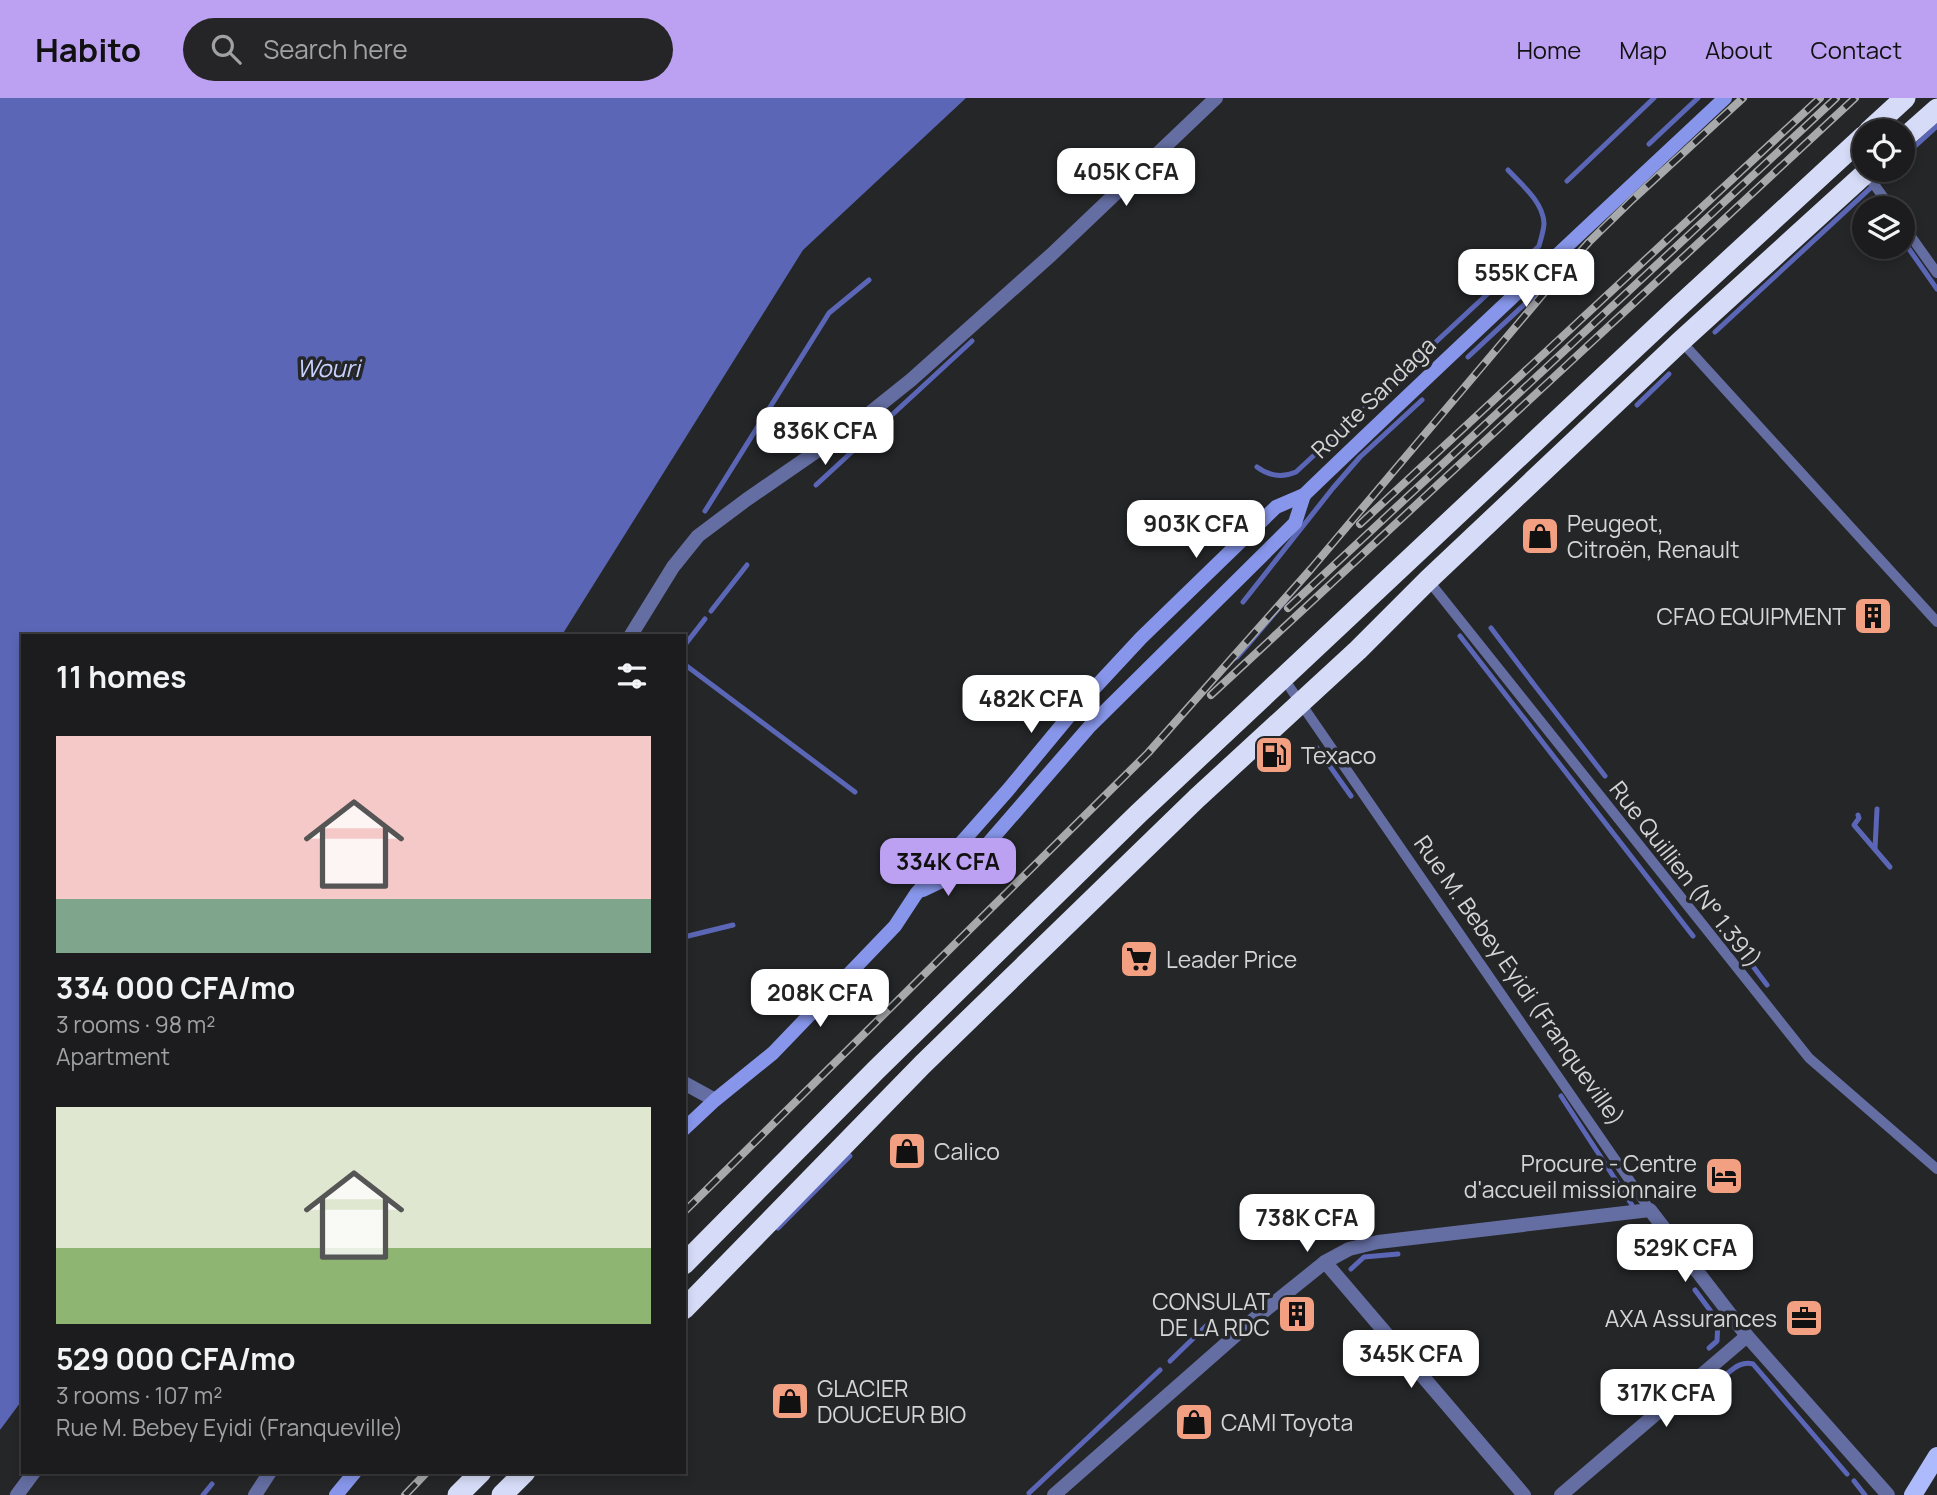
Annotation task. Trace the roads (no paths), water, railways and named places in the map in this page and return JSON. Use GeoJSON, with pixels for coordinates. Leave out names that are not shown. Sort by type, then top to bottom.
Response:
{"type":"FeatureCollection","features":[{"type":"Feature","properties":{"kind":"highway"},"geometry":{"type":"LineString","coordinates":[[1882,119],[1905,98]]}},
{"type":"Feature","properties":{"kind":"highway"},"geometry":{"type":"LineString","coordinates":[[1915,128],[1937,109]]}},
{"type":"Feature","properties":{"kind":"highway"},"geometry":{"type":"LineString","coordinates":[[686,1262],[958,989],[1138,814],[1852,147]]}},
{"type":"Feature","properties":{"kind":"highway"},"geometry":{"type":"LineString","coordinates":[[686,1307],[923,1064],[1197,798],[1358,650],[1428,580],[1681,341],[1855,182]]}},
{"type":"Feature","properties":{"kind":"highway"},"geometry":{"type":"LineString","coordinates":[[458,1495],[479,1474]]}},
{"type":"Feature","properties":{"kind":"highway"},"geometry":{"type":"LineString","coordinates":[[502,1495],[523,1474]]}},
{"type":"Feature","properties":{"kind":"main road"},"geometry":{"type":"LineString","coordinates":[[1913,1495],[1937,1455]]}},
{"type":"Feature","properties":{"kind":"street"},"geometry":{"type":"LineString","coordinates":[[632,634],[673,567],[698,536],[856,424],[911,380],[1051,255],[1216,98]]}},
{"type":"Feature","properties":{"kind":"street","name":"Route Sandaga"},"geometry":{"type":"LineString","coordinates":[[686,1127],[773,1053],[895,926],[916,894],[1009,790],[1075,709],[1141,638],[1276,508],[1304,495],[1445,359],[1561,254],[1725,98]]}},
{"type":"Feature","properties":{"kind":"street"},"geometry":{"type":"LineString","coordinates":[[916,894],[965,870],[1090,726],[1295,523],[1304,495]]}},
{"type":"Feature","properties":{"kind":"street"},"geometry":{"type":"LineString","coordinates":[[1009,790],[1022,803]]}},
{"type":"Feature","properties":{"kind":"street"},"geometry":{"type":"LineString","coordinates":[[950,858],[965,870]]}},
{"type":"Feature","properties":{"kind":"street"},"geometry":{"type":"LineString","coordinates":[[686,1084],[715,1100]]}},
{"type":"Feature","properties":{"kind":"street"},"geometry":{"type":"LineString","coordinates":[[1054,1495],[1253,1320],[1325,1262],[1349,1249],[1378,1242],[1650,1210]]}},
{"type":"Feature","properties":{"kind":"street","name":"Rue M. Bebey Eyidi (Franqueville)"},"geometry":{"type":"LineString","coordinates":[[1650,1210],[1747,1336],[1888,1495]]}},
{"type":"Feature","properties":{"kind":"street"},"geometry":{"type":"LineString","coordinates":[[1325,1262],[1524,1495]]}},
{"type":"Feature","properties":{"kind":"street"},"geometry":{"type":"LineString","coordinates":[[1561,1495],[1747,1336]]}},
{"type":"Feature","properties":{"kind":"street"},"geometry":{"type":"LineString","coordinates":[[16,1495],[32,1474]]}},
{"type":"Feature","properties":{"kind":"street"},"geometry":{"type":"LineString","coordinates":[[255,1495],[269,1474]]}},
{"type":"Feature","properties":{"kind":"street"},"geometry":{"type":"LineString","coordinates":[[336,1495],[353,1474]]}},
{"type":"Feature","properties":{"kind":"lane"},"geometry":{"type":"LineString","coordinates":[[1915,242],[1937,273]]}},
{"type":"Feature","properties":{"kind":"lane"},"geometry":{"type":"LineString","coordinates":[[1681,341],[1937,622]]}},
{"type":"Feature","properties":{"kind":"lane","name":"Rue Quillien (N° 1.391)"},"geometry":{"type":"LineString","coordinates":[[1428,580],[1809,1058],[1937,1169]]}},
{"type":"Feature","properties":{"kind":"lane","name":"Rue M. Bebey Eyidi (Franqueville)"},"geometry":{"type":"LineString","coordinates":[[1283,678],[1650,1210]]}},
{"type":"Feature","properties":{"kind":"water","name":"Wouri"},"geometry":{"type":"Polygon","coordinates":[[[0,98],[966,98],[803,250],[563,634],[21,634],[21,1402],[0,1430],[0,98]]]}},
{"type":"Feature","properties":{"kind":"waterway"},"geometry":{"type":"LineString","coordinates":[[1567,181],[1654,98]]}},
{"type":"Feature","properties":{"kind":"waterway"},"geometry":{"type":"LineString","coordinates":[[1649,144],[1698,98]]}},
{"type":"Feature","properties":{"kind":"waterway"},"geometry":{"type":"LineString","coordinates":[[1915,146],[1937,126]]}},
{"type":"Feature","properties":{"kind":"waterway"},"geometry":{"type":"LineString","coordinates":[[1257,467],[1276,475],[1296,472],[1539,246],[1543,215],[1531,194],[1508,170]]}},
{"type":"Feature","properties":{"kind":"waterway"},"geometry":{"type":"LineString","coordinates":[[1715,332],[1877,182]]}},
{"type":"Feature","properties":{"kind":"waterway"},"geometry":{"type":"LineString","coordinates":[[1915,258],[1937,289]]}},
{"type":"Feature","properties":{"kind":"waterway"},"geometry":{"type":"LineString","coordinates":[[705,511],[829,313],[869,280]]}},
{"type":"Feature","properties":{"kind":"waterway"},"geometry":{"type":"LineString","coordinates":[[1468,357],[1544,286]]}},
{"type":"Feature","properties":{"kind":"waterway"},"geometry":{"type":"LineString","coordinates":[[816,485],[972,341]]}},
{"type":"Feature","properties":{"kind":"waterway"},"geometry":{"type":"LineString","coordinates":[[1637,405],[1669,374]]}},
{"type":"Feature","properties":{"kind":"waterway"},"geometry":{"type":"LineString","coordinates":[[1243,602],[1360,457],[1422,400]]}},
{"type":"Feature","properties":{"kind":"waterway"},"geometry":{"type":"LineString","coordinates":[[1229,661],[1245,648],[1388,480]]}},
{"type":"Feature","properties":{"kind":"waterway"},"geometry":{"type":"LineString","coordinates":[[711,611],[747,565]]}},
{"type":"Feature","properties":{"kind":"waterway"},"geometry":{"type":"LineString","coordinates":[[686,643],[705,619]]}},
{"type":"Feature","properties":{"kind":"waterway"},"geometry":{"type":"LineString","coordinates":[[1491,628],[1532,682]]}},
{"type":"Feature","properties":{"kind":"waterway"},"geometry":{"type":"LineString","coordinates":[[1460,636],[1693,936]]}},
{"type":"Feature","properties":{"kind":"waterway"},"geometry":{"type":"LineString","coordinates":[[686,665],[855,792]]}},
{"type":"Feature","properties":{"kind":"waterway"},"geometry":{"type":"LineString","coordinates":[[1532,682],[1605,776]]}},
{"type":"Feature","properties":{"kind":"waterway"},"geometry":{"type":"LineString","coordinates":[[1317,748],[1351,796]]}},
{"type":"Feature","properties":{"kind":"waterway"},"geometry":{"type":"LineString","coordinates":[[1875,849],[1877,809]]}},
{"type":"Feature","properties":{"kind":"waterway"},"geometry":{"type":"LineString","coordinates":[[1858,815],[1854,825],[1890,867]]}},
{"type":"Feature","properties":{"kind":"waterway"},"geometry":{"type":"LineString","coordinates":[[1659,845],[1683,875]]}},
{"type":"Feature","properties":{"kind":"waterway"},"geometry":{"type":"LineString","coordinates":[[686,937],[733,925]]}},
{"type":"Feature","properties":{"kind":"waterway"},"geometry":{"type":"LineString","coordinates":[[1740,949],[1767,985]]}},
{"type":"Feature","properties":{"kind":"waterway"},"geometry":{"type":"LineString","coordinates":[[1561,1096],[1632,1205]]}},
{"type":"Feature","properties":{"kind":"waterway"},"geometry":{"type":"LineString","coordinates":[[778,1228],[850,1156]]}},
{"type":"Feature","properties":{"kind":"waterway"},"geometry":{"type":"LineString","coordinates":[[1351,1269],[1364,1257],[1398,1254]]}},
{"type":"Feature","properties":{"kind":"waterway"},"geometry":{"type":"LineString","coordinates":[[1695,1290],[1718,1321],[1717,1341],[1709,1348]]}},
{"type":"Feature","properties":{"kind":"waterway"},"geometry":{"type":"LineString","coordinates":[[1170,1361],[1206,1326]]}},
{"type":"Feature","properties":{"kind":"waterway"},"geometry":{"type":"LineString","coordinates":[[1728,1373],[1743,1364],[1753,1364],[1847,1474]]}},
{"type":"Feature","properties":{"kind":"waterway"},"geometry":{"type":"LineString","coordinates":[[1029,1493],[1160,1370]]}},
{"type":"Feature","properties":{"kind":"waterway"},"geometry":{"type":"LineString","coordinates":[[1854,1481],[1865,1495]]}},
{"type":"Feature","properties":{"kind":"waterway"},"geometry":{"type":"LineString","coordinates":[[203,1495],[212,1484]]}},
{"type":"Feature","properties":{"kind":"railway"},"geometry":{"type":"LineString","coordinates":[[686,1210],[1148,753],[1311,569],[1589,242],[1743,98]]}},
{"type":"Feature","properties":{"kind":"railway"},"geometry":{"type":"LineString","coordinates":[[1360,524],[1820,98]]}},
{"type":"Feature","properties":{"kind":"railway"},"geometry":{"type":"LineString","coordinates":[[1288,608],[1836,98]]}},
{"type":"Feature","properties":{"kind":"railway"},"geometry":{"type":"LineString","coordinates":[[1211,695],[1855,98]]}},
{"type":"Feature","properties":{"kind":"railway"},"geometry":{"type":"LineString","coordinates":[[405,1495],[425,1474]]}},
{"type":"Feature","properties":{"kind":"place","name":"Peugeot, Citroën, Renault"},"geometry":{"type":"Point","coordinates":[1540,536]}},
{"type":"Feature","properties":{"kind":"place","name":"CFAO EQUIPMENT"},"geometry":{"type":"Point","coordinates":[1873,616]}},
{"type":"Feature","properties":{"kind":"place","name":"Texaco"},"geometry":{"type":"Point","coordinates":[1274,755]}},
{"type":"Feature","properties":{"kind":"place","name":"Leader Price"},"geometry":{"type":"Point","coordinates":[1139,959]}},
{"type":"Feature","properties":{"kind":"place","name":"Calico"},"geometry":{"type":"Point","coordinates":[907,1151]}},
{"type":"Feature","properties":{"kind":"place","name":"Procure - Centre d'accueil missionnaire"},"geometry":{"type":"Point","coordinates":[1724,1176]}},
{"type":"Feature","properties":{"kind":"place","name":"CONSULAT DE LA RDC"},"geometry":{"type":"Point","coordinates":[1297,1314]}},
{"type":"Feature","properties":{"kind":"place","name":"AXA Assurances"},"geometry":{"type":"Point","coordinates":[1804,1318]}},
{"type":"Feature","properties":{"kind":"place","name":"GLACIER DOUCEUR BIO"},"geometry":{"type":"Point","coordinates":[790,1401]}},
{"type":"Feature","properties":{"kind":"place","name":"CAMI Toyota"},"geometry":{"type":"Point","coordinates":[1194,1422]}}]}
